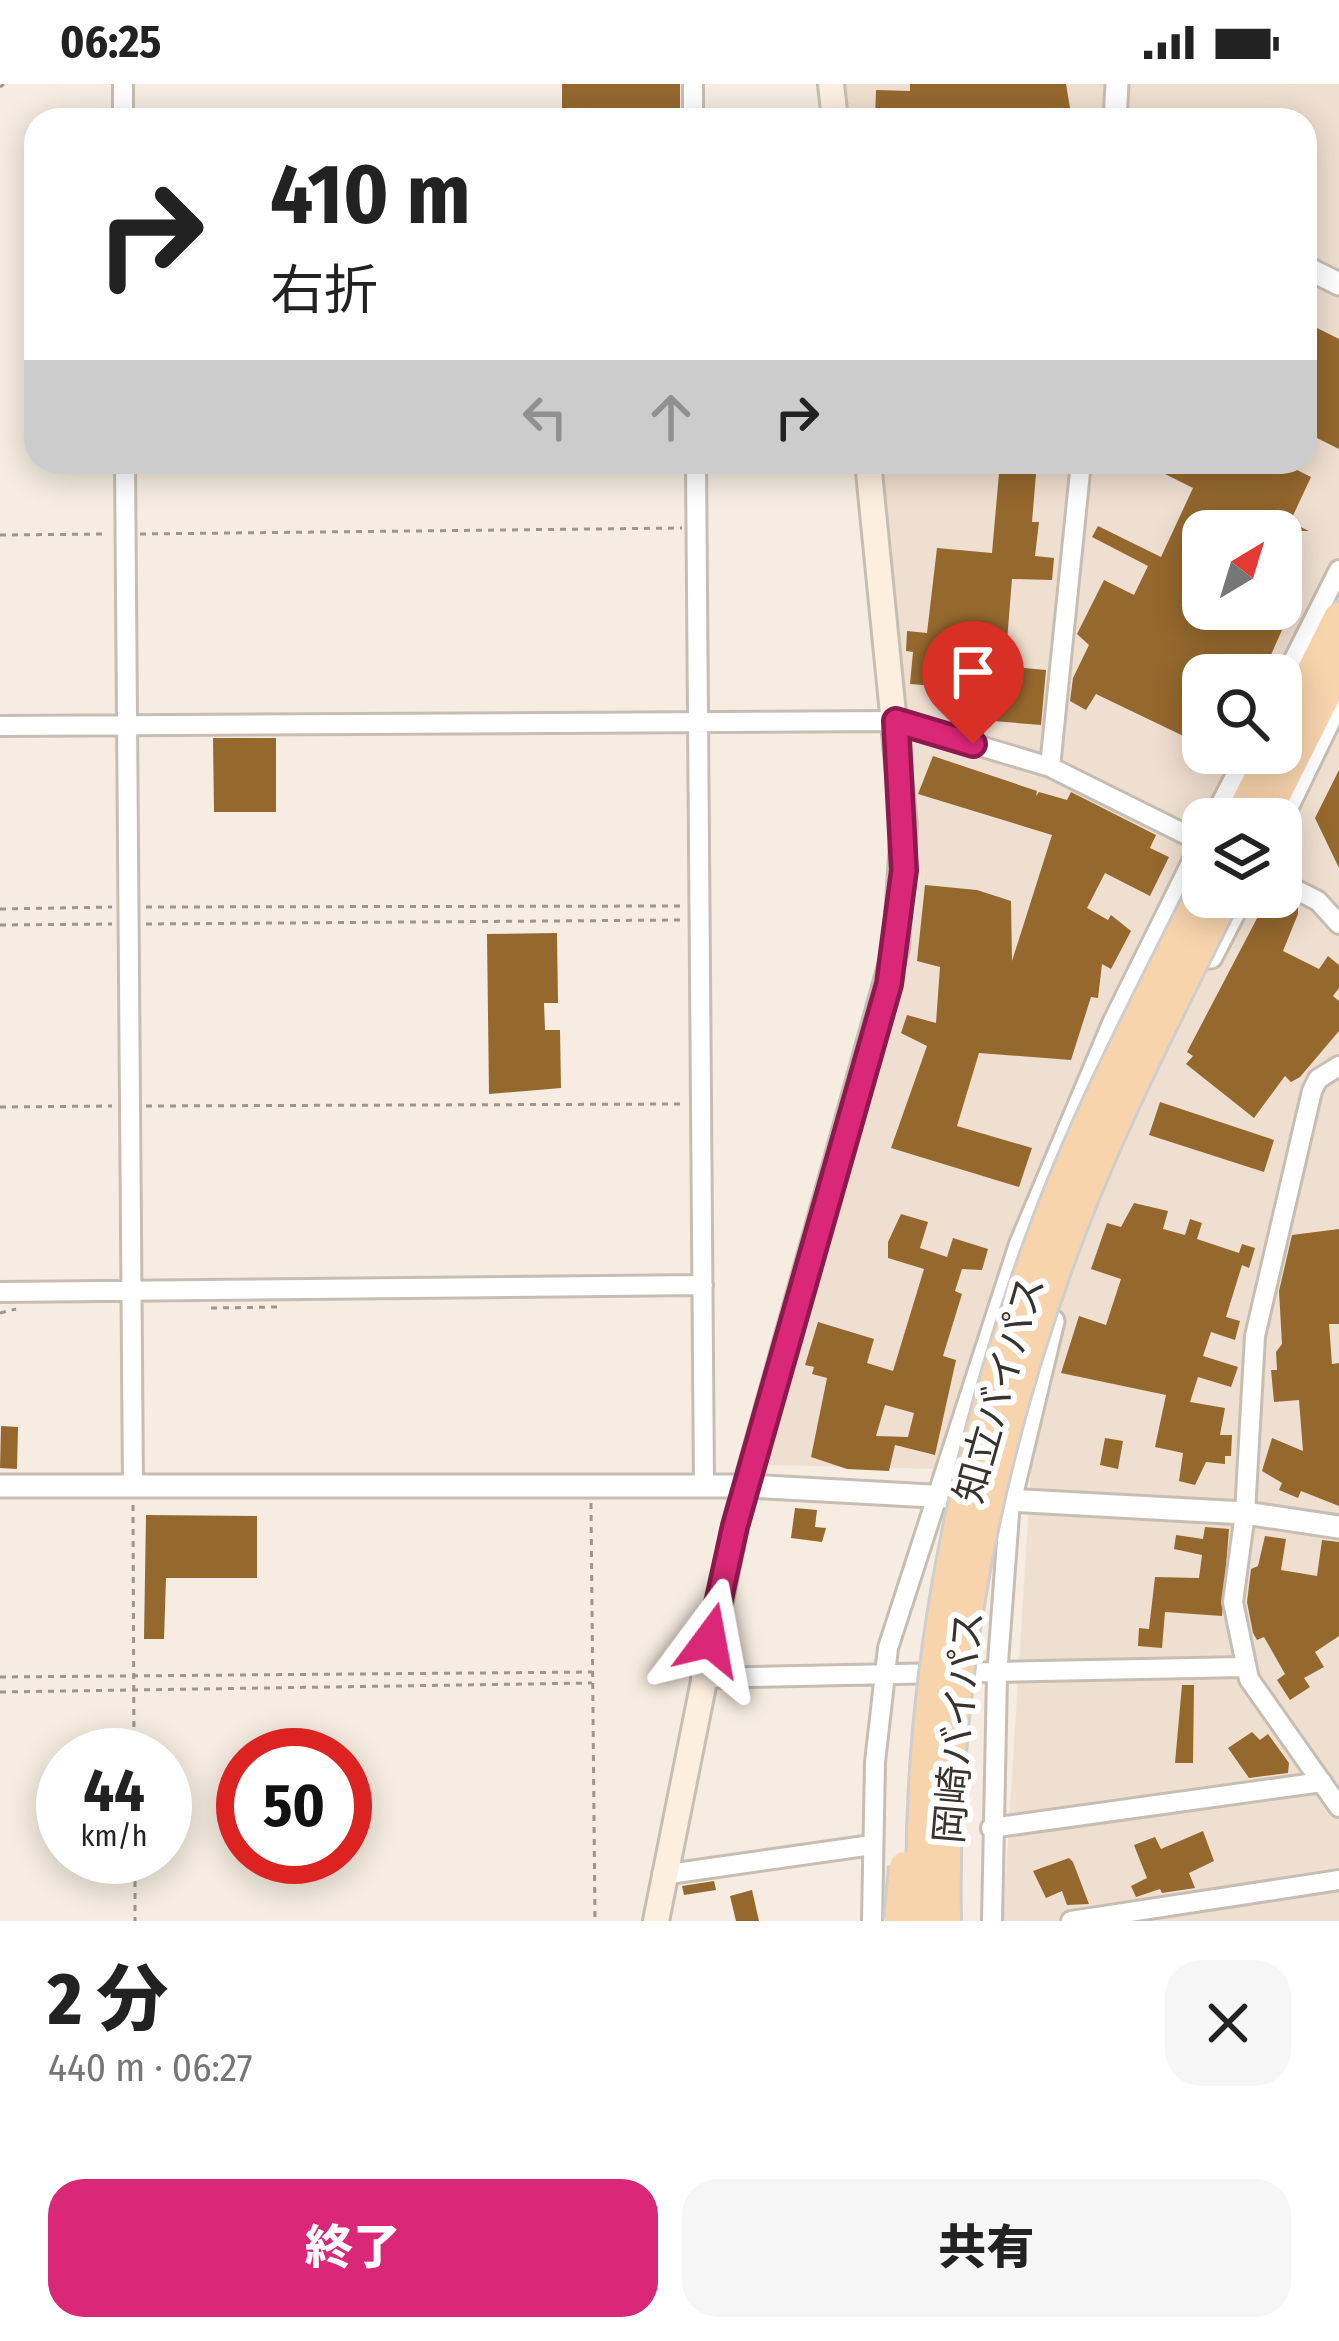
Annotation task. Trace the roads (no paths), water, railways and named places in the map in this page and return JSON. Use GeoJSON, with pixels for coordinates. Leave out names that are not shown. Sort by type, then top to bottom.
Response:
{"type":"FeatureCollection","features":[{"type":"Feature","properties":{"kind":"highway"},"geometry":{"type":"LineString","coordinates":[[1302,692],[1339,618]]}},
{"type":"Feature","properties":{"kind":"highway"},"geometry":{"type":"LineString","coordinates":[[1274,798],[1339,667]]}},
{"type":"Feature","properties":{"kind":"highway","name":"知立バイパス"},"geometry":{"type":"LineString","coordinates":[[923,1921],[923,1819],[934,1694],[974,1466],[1048,1222],[1190,918]]}},
{"type":"Feature","properties":{"kind":"highway","name":"知立バイパス"},"geometry":{"type":"LineString","coordinates":[[980,1534],[1024,1367],[1071,1227],[1215,918]]}},
{"type":"Feature","properties":{"kind":"highway"},"geometry":{"type":"LineString","coordinates":[[900,1921],[935,1592],[974,1466]]}},
{"type":"Feature","properties":{"kind":"highway"},"geometry":{"type":"LineString","coordinates":[[965,1921],[964,1755],[980,1534]]}},
{"type":"Feature","properties":{"kind":"highway","name":"岡崎バイパス"},"geometry":{"type":"LineString","coordinates":[[946,1921],[950,1758],[980,1534]]}},
{"type":"Feature","properties":{"kind":"main road"},"geometry":{"type":"LineString","coordinates":[[656,1921],[701,1678],[748,1486],[896,948],[904,825],[869,474]]}},
{"type":"Feature","properties":{"kind":"street"},"geometry":{"type":"LineString","coordinates":[[125,474],[126,1106],[133,1486]]}},
{"type":"Feature","properties":{"kind":"street"},"geometry":{"type":"LineString","coordinates":[[696,474],[704,1486]]}},
{"type":"Feature","properties":{"kind":"street"},"geometry":{"type":"LineString","coordinates":[[1050,767],[1080,474]]}},
{"type":"Feature","properties":{"kind":"street"},"geometry":{"type":"LineString","coordinates":[[1297,654],[1339,570]]}},
{"type":"Feature","properties":{"kind":"street"},"geometry":{"type":"LineString","coordinates":[[1292,798],[1339,700]]}},
{"type":"Feature","properties":{"kind":"street"},"geometry":{"type":"LineString","coordinates":[[0,726],[896,721],[1050,767],[1182,832]]}},
{"type":"Feature","properties":{"kind":"street"},"geometry":{"type":"LineString","coordinates":[[872,1921],[872,1845],[888,1648],[941,1497],[982,1352],[1053,1157],[1182,884]]}},
{"type":"Feature","properties":{"kind":"street"},"geometry":{"type":"LineString","coordinates":[[1302,893],[1318,901],[1339,924]]}},
{"type":"Feature","properties":{"kind":"street"},"geometry":{"type":"LineString","coordinates":[[992,1921],[997,1676],[1010,1502],[1045,1349],[1075,1257],[1127,1130],[1232,918]]}},
{"type":"Feature","properties":{"kind":"street"},"geometry":{"type":"LineString","coordinates":[[1339,1066],[1312,1091],[1276,1226],[1255,1336],[1245,1513],[1233,1602],[1244,1667],[1339,1807]]}},
{"type":"Feature","properties":{"kind":"street"},"geometry":{"type":"LineString","coordinates":[[0,1292],[703,1285]]}},
{"type":"Feature","properties":{"kind":"street"},"geometry":{"type":"LineString","coordinates":[[0,1486],[748,1486],[1245,1513],[1339,1527]]}},
{"type":"Feature","properties":{"kind":"street"},"geometry":{"type":"LineString","coordinates":[[701,1678],[997,1676],[1244,1667]]}},
{"type":"Feature","properties":{"kind":"street"},"geometry":{"type":"LineString","coordinates":[[991,1828],[1322,1782]]}},
{"type":"Feature","properties":{"kind":"street"},"geometry":{"type":"LineString","coordinates":[[662,1875],[872,1845]]}},
{"type":"Feature","properties":{"kind":"street"},"geometry":{"type":"LineString","coordinates":[[1071,1921],[1339,1880]]}}]}
